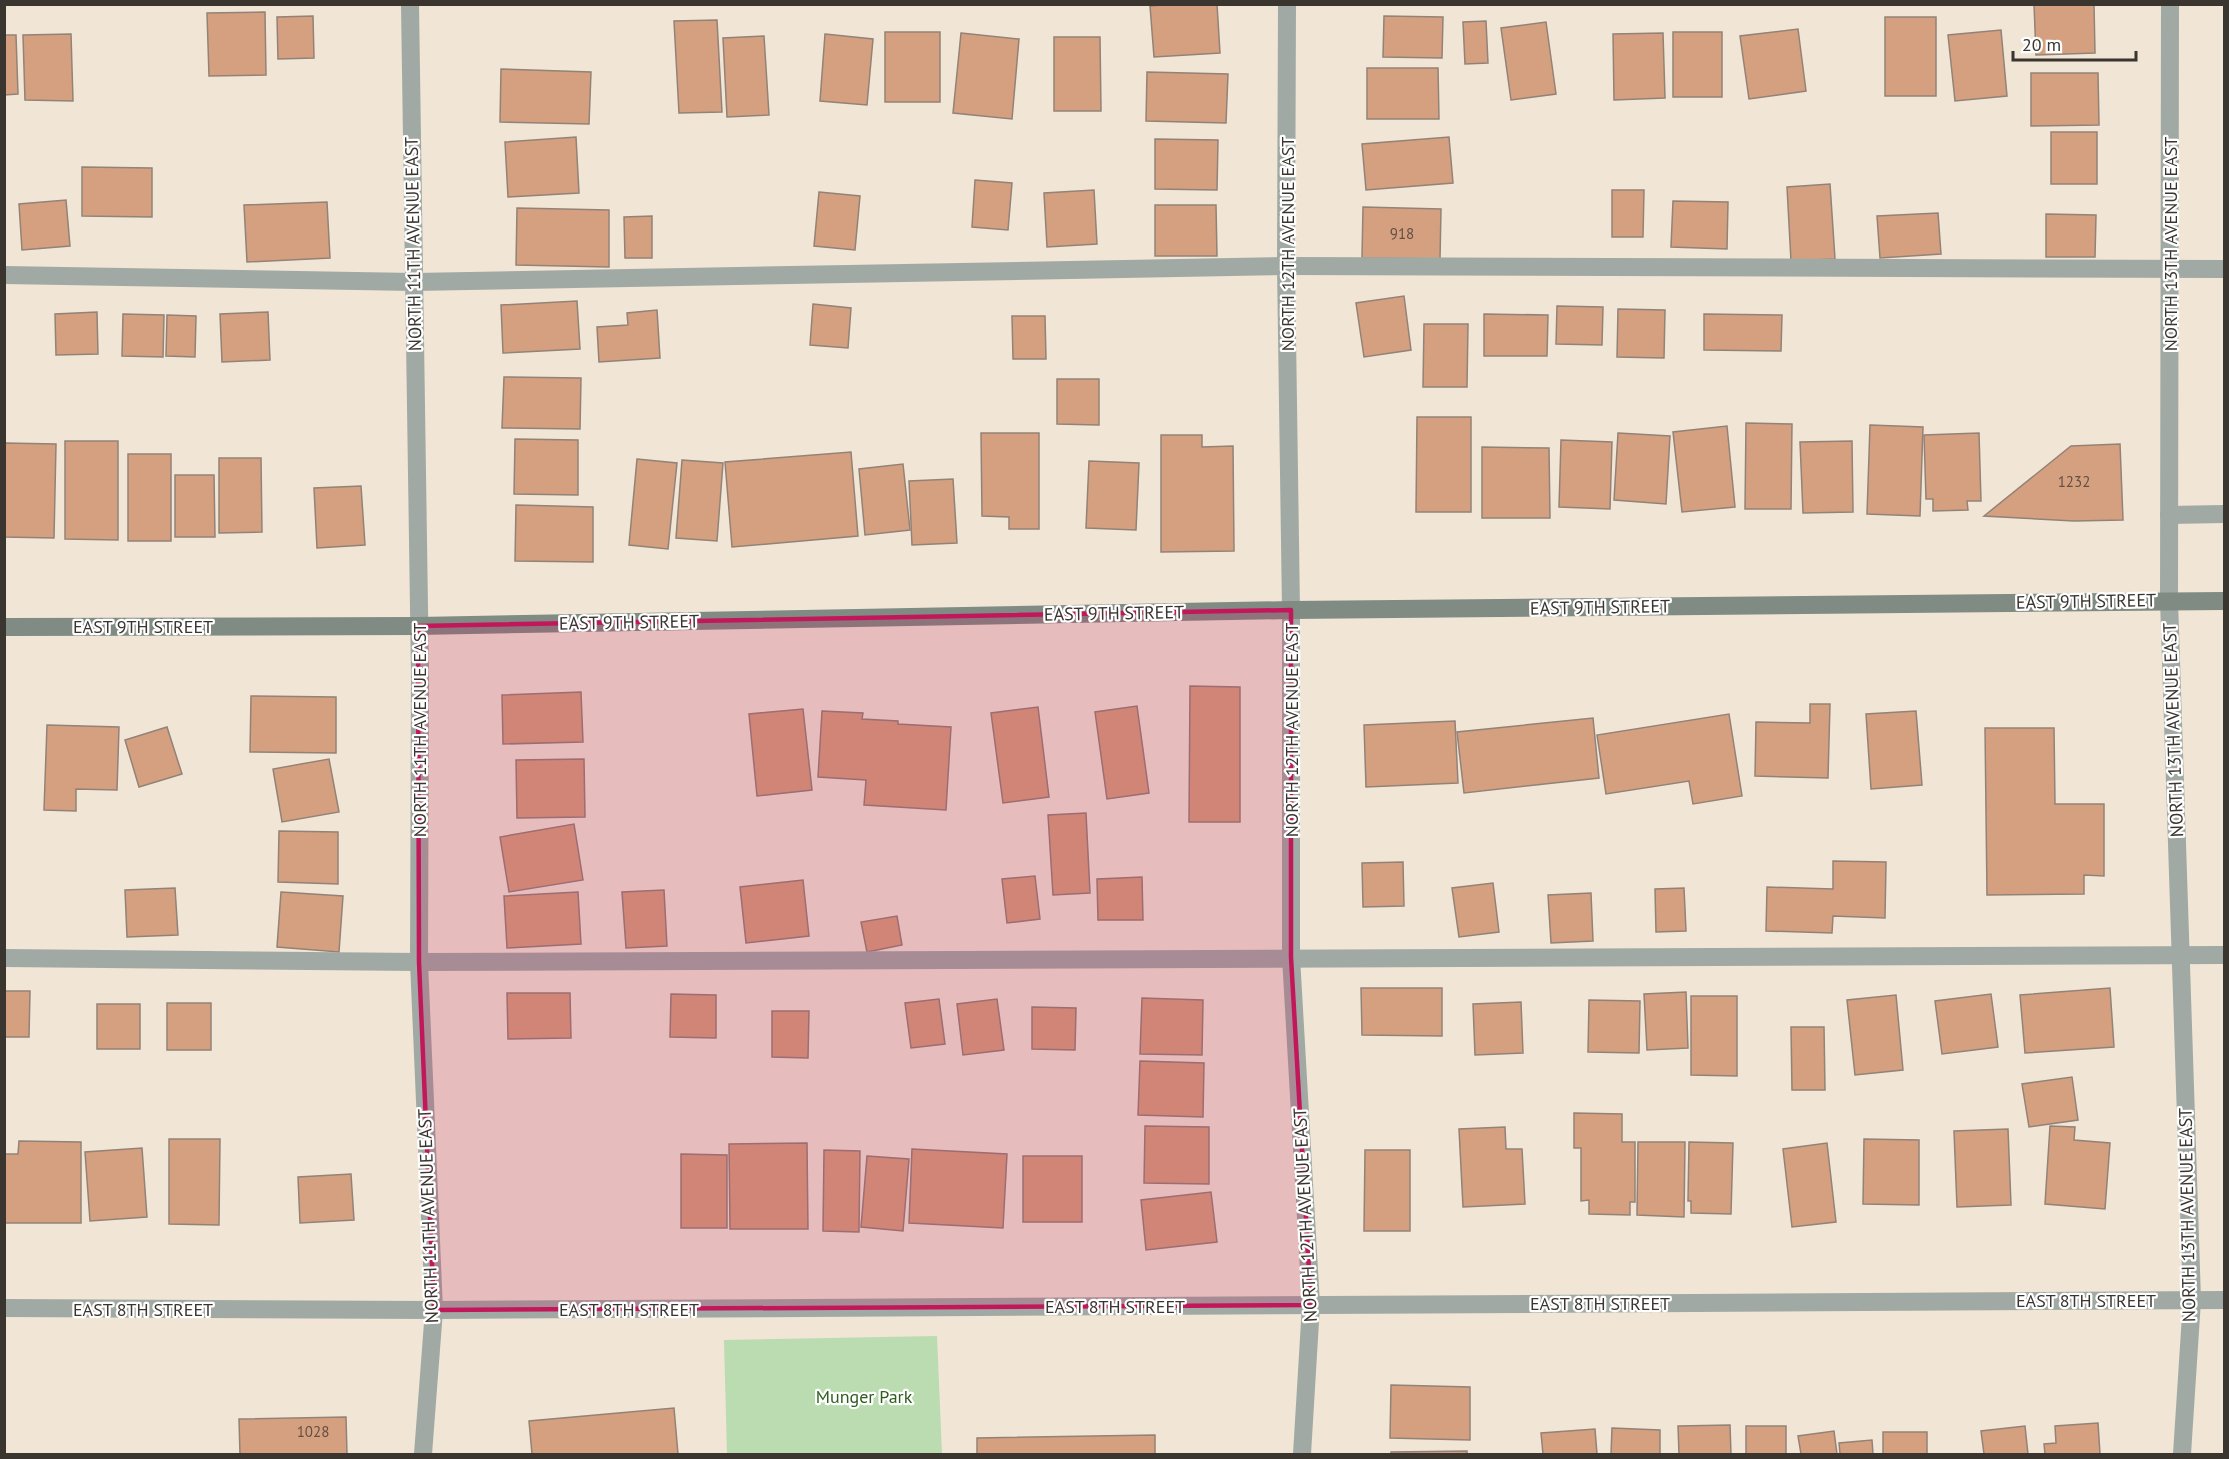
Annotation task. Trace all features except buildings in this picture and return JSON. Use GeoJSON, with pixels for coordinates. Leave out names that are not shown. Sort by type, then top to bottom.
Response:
{"type":"FeatureCollection","features":[{"type":"Feature","properties":{"kind":"street","name":"NORTH 11TH AVENUE EAST"},"geometry":{"type":"LineString","coordinates":[[410,4],[420,675],[419,962],[434,1310],[423,1455]]}},
{"type":"Feature","properties":{"kind":"street","name":"NORTH 12TH AVENUE EAST"},"geometry":{"type":"LineString","coordinates":[[1287,4],[1286,266],[1292,610],[1291,957],[1311,1305],[1302,1455]]}},
{"type":"Feature","properties":{"kind":"street","name":"NORTH 13TH AVENUE EAST"},"geometry":{"type":"LineString","coordinates":[[2170,4],[2169,600],[2192,1300],[2182,1455]]}},
{"type":"Feature","properties":{"kind":"street"},"geometry":{"type":"LineString","coordinates":[[4,275],[414,282],[1286,266],[2224,269]]}},
{"type":"Feature","properties":{"kind":"street"},"geometry":{"type":"LineString","coordinates":[[2169,515],[2224,514]]}},
{"type":"Feature","properties":{"kind":"street","name":"EAST 9TH STREET"},"geometry":{"type":"LineString","coordinates":[[4,627],[418,626],[1292,610],[2224,601]]}},
{"type":"Feature","properties":{"kind":"street"},"geometry":{"type":"LineString","coordinates":[[4,958],[419,962],[2224,954]]}},
{"type":"Feature","properties":{"kind":"street","name":"EAST 8TH STREET"},"geometry":{"type":"LineString","coordinates":[[4,1308],[434,1310],[2224,1300]]}},
{"type":"Feature","properties":{"kind":"highlighted area"},"geometry":{"type":"Polygon","coordinates":[[[1291,610],[1291,957],[1311,1305],[434,1310],[419,962],[418,626],[1291,610]]]}},
{"type":"Feature","properties":{"kind":"green space","name":"Munger Park"},"geometry":{"type":"Polygon","coordinates":[[[937,1336],[942,1454],[727,1454],[724,1340],[937,1336]]]}}]}
